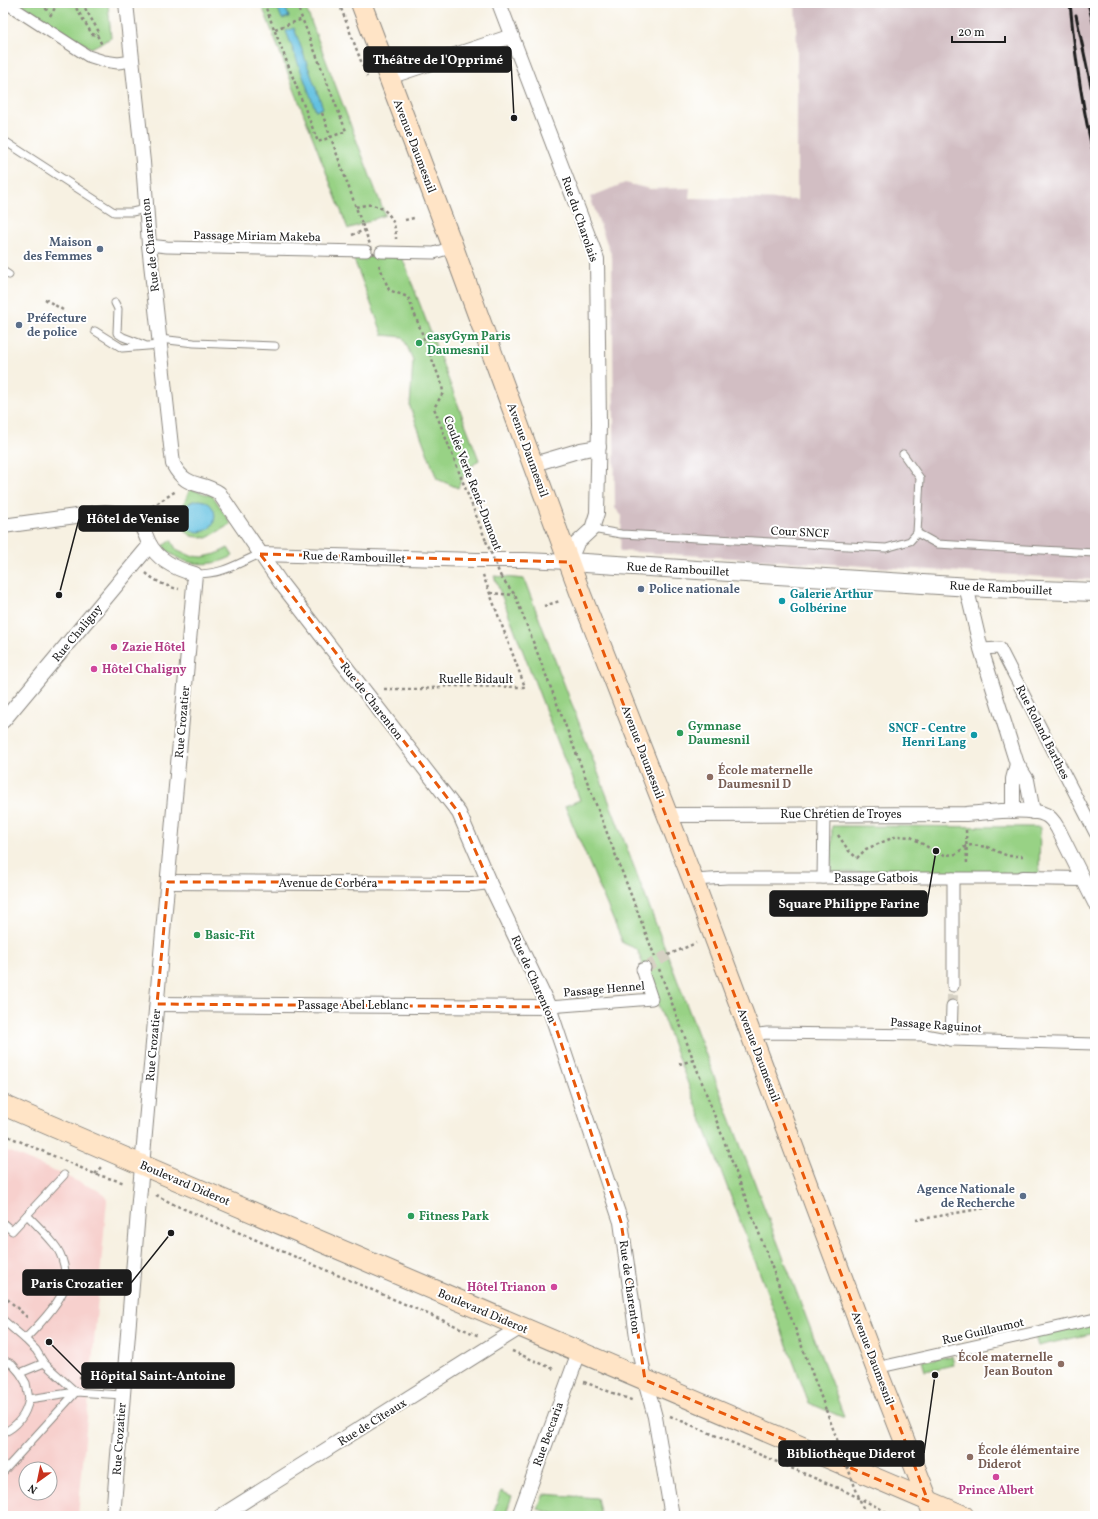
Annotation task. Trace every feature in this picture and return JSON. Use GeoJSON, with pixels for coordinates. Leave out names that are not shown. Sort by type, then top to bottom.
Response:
{"type":"FeatureCollection","features":[{"type":"Feature","properties":{"kind":"main road","name":"Avenue Daumesnil"},"geometry":{"type":"LineString","coordinates":[[361,3],[534,464],[569,562],[693,880],[930,1511]]}},
{"type":"Feature","properties":{"kind":"main road","name":"Boulevard Diderot"},"geometry":{"type":"LineString","coordinates":[[3,1105],[645,1380],[930,1511],[964,1516]]}},
{"type":"Feature","properties":{"kind":"street"},"geometry":{"type":"LineString","coordinates":[[6,3],[88,56],[104,61],[118,63],[132,61]]}},
{"type":"Feature","properties":{"kind":"street","name":"Rue de Charenton"},"geometry":{"type":"LineString","coordinates":[[126,3],[143,162],[155,343],[173,464],[179,474],[187,481],[212,489],[219,493],[260,554],[459,813],[489,882],[549,1007],[621,1222],[638,1344],[645,1380],[655,1417],[672,1516]]}},
{"type":"Feature","properties":{"kind":"street","name":"Rue du Charolais"},"geometry":{"type":"LineString","coordinates":[[499,3],[597,259],[599,447],[598,513],[592,529],[577,543],[569,562]]}},
{"type":"Feature","properties":{"kind":"street"},"geometry":{"type":"LineString","coordinates":[[389,77],[512,36]]}},
{"type":"Feature","properties":{"kind":"street","name":"Passage Miriam Makeba"},"geometry":{"type":"LineString","coordinates":[[149,245],[167,247],[374,253],[434,253],[453,247]]}},
{"type":"Feature","properties":{"kind":"street"},"geometry":{"type":"LineString","coordinates":[[534,464],[581,450],[599,447]]}},
{"type":"Feature","properties":{"kind":"street"},"geometry":{"type":"LineString","coordinates":[[3,526],[105,512],[120,514],[135,518],[141,526],[150,545],[159,556],[180,570],[195,574]]}},
{"type":"Feature","properties":{"kind":"street","name":"Rue Chaligny"},"geometry":{"type":"LineString","coordinates":[[3,721],[150,545]]}},
{"type":"Feature","properties":{"kind":"street","name":"Rue de Rambouillet"},"geometry":{"type":"LineString","coordinates":[[260,554],[569,562],[966,586],[1095,592]]}},
{"type":"Feature","properties":{"kind":"street","name":"Rue Crozatier"},"geometry":{"type":"LineString","coordinates":[[113,1516],[122,1395],[195,574]]}},
{"type":"Feature","properties":{"kind":"street"},"geometry":{"type":"LineString","coordinates":[[966,586],[981,649],[1017,764],[1027,780],[1033,812],[1047,816],[1052,820],[1095,903]]}},
{"type":"Feature","properties":{"kind":"street","name":"Rue Roland Barthes"},"geometry":{"type":"LineString","coordinates":[[981,649],[1000,648],[1095,832]]}},
{"type":"Feature","properties":{"kind":"street"},"geometry":{"type":"LineString","coordinates":[[1013,811],[1013,779],[1017,764]]}},
{"type":"Feature","properties":{"kind":"street","name":"Rue Chrétien de Troyes"},"geometry":{"type":"LineString","coordinates":[[668,815],[966,814],[1013,811],[1033,812]]}},
{"type":"Feature","properties":{"kind":"street"},"geometry":{"type":"LineString","coordinates":[[823,878],[824,814]]}},
{"type":"Feature","properties":{"kind":"street","name":"Passage Gatbois"},"geometry":{"type":"LineString","coordinates":[[693,880],[710,878],[1082,879]]}},
{"type":"Feature","properties":{"kind":"street"},"geometry":{"type":"LineString","coordinates":[[953,878],[953,986]]}},
{"type":"Feature","properties":{"kind":"street","name":"Avenue de Corbéra"},"geometry":{"type":"LineString","coordinates":[[168,882],[489,882]]}},
{"type":"Feature","properties":{"kind":"street","name":"Passage Hennel"},"geometry":{"type":"LineString","coordinates":[[549,1007],[652,999],[642,969],[645,968]]}},
{"type":"Feature","properties":{"kind":"street","name":"Passage Abel Leblanc"},"geometry":{"type":"LineString","coordinates":[[157,1004],[549,1007]]}},
{"type":"Feature","properties":{"kind":"street"},"geometry":{"type":"LineString","coordinates":[[951,1040],[952,1006]]}},
{"type":"Feature","properties":{"kind":"street","name":"Passage Raguinot"},"geometry":{"type":"LineString","coordinates":[[751,1035],[767,1033],[925,1035],[951,1040],[1095,1044]]}},
{"type":"Feature","properties":{"kind":"street","name":"Rue Guillaumot"},"geometry":{"type":"LineString","coordinates":[[876,1368],[1095,1319]]}},
{"type":"Feature","properties":{"kind":"street","name":"Rue de Cîteaux"},"geometry":{"type":"LineString","coordinates":[[222,1516],[521,1327]]}},
{"type":"Feature","properties":{"kind":"street","name":"Rue Beccaria"},"geometry":{"type":"LineString","coordinates":[[519,1516],[579,1352]]}},
{"type":"Feature","properties":{"kind":"lane"},"geometry":{"type":"LineString","coordinates":[[3,140],[114,212],[132,212],[145,209]]}},
{"type":"Feature","properties":{"kind":"lane"},"geometry":{"type":"LineString","coordinates":[[115,303],[118,309],[117,333],[123,337],[155,343]]}},
{"type":"Feature","properties":{"kind":"lane"},"geometry":{"type":"LineString","coordinates":[[95,331],[122,348],[155,343],[275,346]]}},
{"type":"Feature","properties":{"kind":"lane"},"geometry":{"type":"LineString","coordinates":[[903,454],[920,478],[917,533],[937,544],[1095,553]]}},
{"type":"Feature","properties":{"kind":"lane","name":"Cour SNCF"},"geometry":{"type":"LineString","coordinates":[[592,529],[621,534],[886,548],[910,541],[917,533]]}},
{"type":"Feature","properties":{"kind":"lane"},"geometry":{"type":"LineString","coordinates":[[195,574],[211,574],[222,571],[260,554]]}},
{"type":"Feature","properties":{"kind":"lane"},"geometry":{"type":"LineString","coordinates":[[3,1223],[12,1231],[64,1175]]}},
{"type":"Feature","properties":{"kind":"lane"},"geometry":{"type":"LineString","coordinates":[[24,1339],[35,1328],[61,1295],[66,1275],[63,1263],[55,1245],[27,1215]]}},
{"type":"Feature","properties":{"kind":"lane"},"geometry":{"type":"LineString","coordinates":[[3,1320],[36,1350],[44,1363],[76,1392]]}},
{"type":"Feature","properties":{"kind":"lane"},"geometry":{"type":"LineString","coordinates":[[3,1360],[12,1364],[20,1373],[26,1383],[29,1399],[24,1415],[18,1424],[3,1433]]}},
{"type":"Feature","properties":{"kind":"lane"},"geometry":{"type":"LineString","coordinates":[[20,1373],[44,1363]]}},
{"type":"Feature","properties":{"kind":"lane"},"geometry":{"type":"LineString","coordinates":[[29,1399],[76,1392],[122,1395]]}},
{"type":"Feature","properties":{"kind":"lane"},"geometry":{"type":"LineString","coordinates":[[3,1472],[76,1392]]}},
{"type":"Feature","properties":{"kind":"path"},"geometry":{"type":"LineString","coordinates":[[42,3],[51,15]]}},
{"type":"Feature","properties":{"kind":"path"},"geometry":{"type":"LineString","coordinates":[[73,3],[92,34],[97,35],[102,42]]}},
{"type":"Feature","properties":{"kind":"path"},"geometry":{"type":"LineString","coordinates":[[82,3],[99,32],[97,35]]}},
{"type":"Feature","properties":{"kind":"path"},"geometry":{"type":"LineString","coordinates":[[264,3],[318,142],[346,131],[296,3]]}},
{"type":"Feature","properties":{"kind":"path"},"geometry":{"type":"LineString","coordinates":[[275,29],[303,19]]}},
{"type":"Feature","properties":{"kind":"path","name":"Coulée Verte René-Dumont"},"geometry":{"type":"LineString","coordinates":[[322,113],[362,224],[388,290],[408,297],[411,304],[442,385],[443,392],[434,408],[501,576],[515,595],[694,1060],[866,1516]]}},
{"type":"Feature","properties":{"kind":"path"},"geometry":{"type":"LineString","coordinates":[[356,207],[373,205],[383,210],[391,217],[395,227],[396,239]]}},
{"type":"Feature","properties":{"kind":"path"},"geometry":{"type":"LineString","coordinates":[[405,220],[414,218]]}},
{"type":"Feature","properties":{"kind":"path"},"geometry":{"type":"LineString","coordinates":[[352,235],[365,230]]}},
{"type":"Feature","properties":{"kind":"path"},"geometry":{"type":"LineString","coordinates":[[45,298],[62,309],[58,313]]}},
{"type":"Feature","properties":{"kind":"path"},"geometry":{"type":"LineString","coordinates":[[135,518],[172,494],[187,481]]}},
{"type":"Feature","properties":{"kind":"path","name":"Ruelle Bidault"},"geometry":{"type":"LineString","coordinates":[[363,689],[424,689],[448,686],[525,687],[478,560]]}},
{"type":"Feature","properties":{"kind":"path"},"geometry":{"type":"LineString","coordinates":[[142,569],[151,578],[171,588],[181,589]]}},
{"type":"Feature","properties":{"kind":"path"},"geometry":{"type":"LineString","coordinates":[[490,593],[515,595]]}},
{"type":"Feature","properties":{"kind":"path"},"geometry":{"type":"LineString","coordinates":[[544,606],[560,601]]}},
{"type":"Feature","properties":{"kind":"path"},"geometry":{"type":"LineString","coordinates":[[966,827],[967,878]]}},
{"type":"Feature","properties":{"kind":"path"},"geometry":{"type":"LineString","coordinates":[[824,831],[832,831],[839,836],[849,851],[857,858],[866,849],[897,836],[911,838],[945,856],[956,854],[966,846],[972,845],[987,847],[1008,856],[1023,856]]}},
{"type":"Feature","properties":{"kind":"path"},"geometry":{"type":"LineString","coordinates":[[668,955],[696,943]]}},
{"type":"Feature","properties":{"kind":"path"},"geometry":{"type":"LineString","coordinates":[[679,1064],[694,1060]]}},
{"type":"Feature","properties":{"kind":"path"},"geometry":{"type":"LineString","coordinates":[[3,1134],[95,1174],[122,1182]]}},
{"type":"Feature","properties":{"kind":"path","name":"Boulevard Diderot"},"geometry":{"type":"LineString","coordinates":[[156,1195],[175,1205],[480,1336]]}},
{"type":"Feature","properties":{"kind":"path"},"geometry":{"type":"LineString","coordinates":[[916,1220],[991,1207]]}},
{"type":"Feature","properties":{"kind":"path"},"geometry":{"type":"LineString","coordinates":[[511,1351],[559,1372]]}},
{"type":"Feature","properties":{"kind":"path"},"geometry":{"type":"LineString","coordinates":[[580,1380],[635,1402]]}},
{"type":"Feature","properties":{"kind":"path"},"geometry":{"type":"LineString","coordinates":[[673,1417],[847,1492],[881,1509],[890,1516]]}},
{"type":"Feature","properties":{"kind":"highlighted area"},"geometry":{"type":"Polygon","coordinates":[[[260,554],[569,562],[928,1501],[645,1380],[621,1222],[549,1007],[157,1004],[168,882],[489,882],[459,813],[260,554]]]}},
{"type":"Feature","properties":{"kind":"shaded area"},"geometry":{"type":"Polygon","coordinates":[[[795,3],[1095,3],[1095,580],[620,551],[622,516],[615,508],[612,257],[590,197],[625,183],[650,189],[690,188],[689,198],[797,200],[797,45],[795,3]]]}},
{"type":"Feature","properties":{"kind":"shaded area"},"geometry":{"type":"Polygon","coordinates":[[[3,1149],[102,1192],[107,1200],[78,1516],[3,1516],[3,1149]]]}},
{"type":"Feature","properties":{"kind":"green space"},"geometry":{"type":"Polygon","coordinates":[[[19,3],[108,3],[111,38],[91,48],[19,3]]]}},
{"type":"Feature","properties":{"kind":"green space"},"geometry":{"type":"Polygon","coordinates":[[[261,3],[304,3],[385,215],[348,229],[261,3]]]}},
{"type":"Feature","properties":{"kind":"green space"},"geometry":{"type":"Polygon","coordinates":[[[353,257],[402,257],[479,460],[465,472],[458,488],[437,479],[410,407],[413,360],[403,337],[383,335],[353,257]]]}},
{"type":"Feature","properties":{"kind":"green space"},"geometry":{"type":"Polygon","coordinates":[[[190,489],[213,496],[231,524],[207,538],[191,536],[182,527],[178,518],[190,489]],[[192,501],[185,509],[183,515],[186,525],[192,501]]]}},
{"type":"Feature","properties":{"kind":"green space"},"geometry":{"type":"Polygon","coordinates":[[[171,540],[176,549],[191,556],[203,557],[216,554],[228,548],[233,556],[224,560],[206,564],[187,562],[170,553],[163,546],[171,540]]]}},
{"type":"Feature","properties":{"kind":"green space"},"geometry":{"type":"Polygon","coordinates":[[[494,576],[524,579],[844,1417],[809,1403],[637,949],[623,943],[565,806],[580,800],[494,576]]]}},
{"type":"Feature","properties":{"kind":"green space"},"geometry":{"type":"Polygon","coordinates":[[[832,826],[1040,827],[1039,874],[831,872],[832,826]]]}},
{"type":"Feature","properties":{"kind":"green space"},"geometry":{"type":"Polygon","coordinates":[[[1095,1324],[1095,1333],[1038,1346],[1035,1336],[1095,1324]]]}},
{"type":"Feature","properties":{"kind":"green space"},"geometry":{"type":"Polygon","coordinates":[[[952,1356],[954,1365],[925,1371],[922,1361],[952,1356]]]}},
{"type":"Feature","properties":{"kind":"green space"},"geometry":{"type":"Polygon","coordinates":[[[501,1491],[512,1496],[505,1516],[492,1516],[501,1491]]]}},
{"type":"Feature","properties":{"kind":"green space"},"geometry":{"type":"Polygon","coordinates":[[[544,1494],[597,1498],[601,1516],[561,1516],[538,1509],[544,1494]]]}},
{"type":"Feature","properties":{"kind":"water"},"geometry":{"type":"Polygon","coordinates":[[[276,3],[284,3],[289,17],[282,19],[276,3]]]}},
{"type":"Feature","properties":{"kind":"water"},"geometry":{"type":"Polygon","coordinates":[[[294,28],[323,108],[316,111],[286,31],[294,28]]]}},
{"type":"Feature","properties":{"kind":"water"},"geometry":{"type":"Polygon","coordinates":[[[196,500],[202,500],[212,507],[215,516],[214,522],[208,529],[202,532],[196,532],[186,525],[183,519],[183,513],[190,503],[196,500]]]}},
{"type":"Feature","properties":{"kind":"tunnel"},"geometry":{"type":"LineString","coordinates":[[645,968],[668,955]]}},
{"type":"Feature","properties":{"kind":"tunnel"},"geometry":{"type":"LineString","coordinates":[[952,1006],[953,986]]}},
{"type":"Feature","properties":{"kind":"railway"},"geometry":{"type":"LineString","coordinates":[[1070,3],[1074,43],[1086,121],[1095,160]]}},
{"type":"Feature","properties":{"kind":"railway"},"geometry":{"type":"LineString","coordinates":[[1088,3],[1095,30]]}},
{"type":"Feature","properties":{"kind":"railway"},"geometry":{"type":"LineString","coordinates":[[1076,15],[1095,105]]}},
{"type":"Feature","properties":{"kind":"place","name":"Théâtre de l'Opprimé"},"geometry":{"type":"Point","coordinates":[514,118]}},
{"type":"Feature","properties":{"kind":"place","name":"Maison des Femmes"},"geometry":{"type":"Point","coordinates":[100,249]}},
{"type":"Feature","properties":{"kind":"place","name":"Préfecture de police"},"geometry":{"type":"Point","coordinates":[19,325]}},
{"type":"Feature","properties":{"kind":"place","name":"easyGym Paris Daumesnil"},"geometry":{"type":"Point","coordinates":[419,343]}},
{"type":"Feature","properties":{"kind":"place","name":"Police nationale"},"geometry":{"type":"Point","coordinates":[641,589]}},
{"type":"Feature","properties":{"kind":"place","name":"Hôtel de Venise"},"geometry":{"type":"Point","coordinates":[59,595]}},
{"type":"Feature","properties":{"kind":"place","name":"Galerie Arthur Golbérine"},"geometry":{"type":"Point","coordinates":[782,601]}},
{"type":"Feature","properties":{"kind":"place","name":"Zazie Hôtel"},"geometry":{"type":"Point","coordinates":[114,647]}},
{"type":"Feature","properties":{"kind":"place","name":"Hôtel Chaligny"},"geometry":{"type":"Point","coordinates":[94,669]}},
{"type":"Feature","properties":{"kind":"place","name":"Gymnase Daumesnil"},"geometry":{"type":"Point","coordinates":[680,733]}},
{"type":"Feature","properties":{"kind":"place","name":"SNCF - Centre Henri Lang"},"geometry":{"type":"Point","coordinates":[974,735]}},
{"type":"Feature","properties":{"kind":"place","name":"École maternelle Daumesnil D"},"geometry":{"type":"Point","coordinates":[710,777]}},
{"type":"Feature","properties":{"kind":"place","name":"Square Philippe Farine"},"geometry":{"type":"Point","coordinates":[936,851]}},
{"type":"Feature","properties":{"kind":"place","name":"Basic-Fit"},"geometry":{"type":"Point","coordinates":[197,935]}},
{"type":"Feature","properties":{"kind":"place","name":"Agence Nationale de Recherche"},"geometry":{"type":"Point","coordinates":[1023,1196]}},
{"type":"Feature","properties":{"kind":"place","name":"Fitness Park"},"geometry":{"type":"Point","coordinates":[411,1216]}},
{"type":"Feature","properties":{"kind":"place","name":"Paris Crozatier"},"geometry":{"type":"Point","coordinates":[171,1233]}},
{"type":"Feature","properties":{"kind":"place","name":"Hôtel Trianon"},"geometry":{"type":"Point","coordinates":[554,1287]}},
{"type":"Feature","properties":{"kind":"place","name":"Hôpital Saint-Antoine"},"geometry":{"type":"Point","coordinates":[49,1342]}},
{"type":"Feature","properties":{"kind":"place","name":"École maternelle Jean Bouton"},"geometry":{"type":"Point","coordinates":[1061,1364]}},
{"type":"Feature","properties":{"kind":"place","name":"Bibliothèque Diderot"},"geometry":{"type":"Point","coordinates":[935,1375]}},
{"type":"Feature","properties":{"kind":"place","name":"École élémentaire Diderot"},"geometry":{"type":"Point","coordinates":[970,1457]}},
{"type":"Feature","properties":{"kind":"place","name":"Prince Albert"},"geometry":{"type":"Point","coordinates":[996,1477]}}]}
